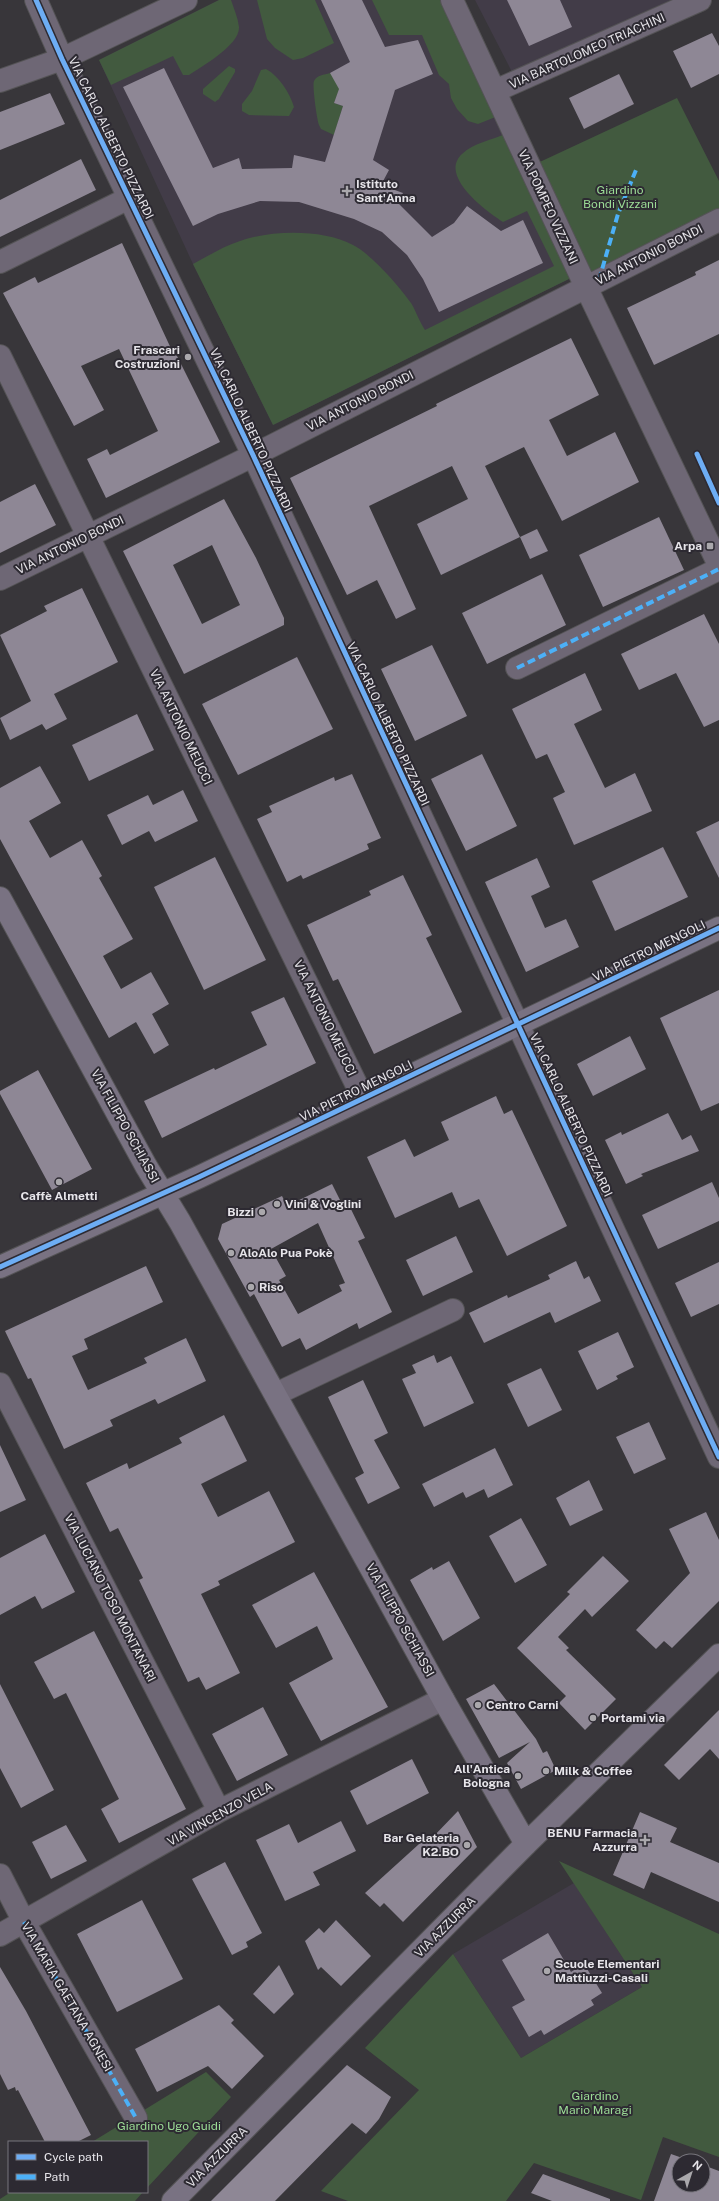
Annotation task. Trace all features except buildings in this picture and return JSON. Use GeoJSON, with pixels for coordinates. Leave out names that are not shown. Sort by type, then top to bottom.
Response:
{"type":"FeatureCollection","features":[{"type":"Feature","properties":{"kind":"street","name":"VIA CARLO ALBERTO PIZZARDI"},"geometry":{"type":"LineString","coordinates":[[36,0],[62,60],[253,455],[719,1457]]}},
{"type":"Feature","properties":{"kind":"street"},"geometry":{"type":"LineString","coordinates":[[0,81],[62,60],[186,0]]}},
{"type":"Feature","properties":{"kind":"street","name":"VIA POMPEO VIZZANI"},"geometry":{"type":"LineString","coordinates":[[452,0],[586,287],[719,565]]}},
{"type":"Feature","properties":{"kind":"street","name":"VIA BARTOLOMEO TRIACHINI"},"geometry":{"type":"LineString","coordinates":[[495,91],[700,0]]}},
{"type":"Feature","properties":{"kind":"street"},"geometry":{"type":"LineString","coordinates":[[0,262],[129,198]]}},
{"type":"Feature","properties":{"kind":"street","name":"VIA ANTONIO BONDI"},"geometry":{"type":"LineString","coordinates":[[0,579],[253,455],[719,220]]}},
{"type":"Feature","properties":{"kind":"street","name":"VIA ANTONIO MEUCCI"},"geometry":{"type":"LineString","coordinates":[[0,356],[87,537],[364,1098]]}},
{"type":"Feature","properties":{"kind":"street"},"geometry":{"type":"LineString","coordinates":[[517,668],[719,569]]}},
{"type":"Feature","properties":{"kind":"street","name":"VIA FILIPPO SCHIASSI"},"geometry":{"type":"LineString","coordinates":[[0,898],[146,1166],[164,1194],[276,1394],[443,1699],[526,1844]]}},
{"type":"Feature","properties":{"kind":"street","name":"VIA PIETRO MENGOLI"},"geometry":{"type":"LineString","coordinates":[[0,1266],[164,1194],[719,928]]}},
{"type":"Feature","properties":{"kind":"street"},"geometry":{"type":"LineString","coordinates":[[276,1394],[453,1310]]}},
{"type":"Feature","properties":{"kind":"street","name":"VIA LUCIANO TOSO MONTANARI"},"geometry":{"type":"LineString","coordinates":[[0,1384],[219,1812]]}},
{"type":"Feature","properties":{"kind":"street","name":"VIA AZZURRA"},"geometry":{"type":"LineString","coordinates":[[173,2201],[526,1844],[719,1655]]}},
{"type":"Feature","properties":{"kind":"street","name":"VIA VINCENZO VELA"},"geometry":{"type":"LineString","coordinates":[[0,1935],[219,1812],[443,1699]]}},
{"type":"Feature","properties":{"kind":"street","name":"VIA MARIA GAETANA AGNESI"},"geometry":{"type":"LineString","coordinates":[[0,1875],[24,1922],[136,2118]]}},
{"type":"Feature","properties":{"kind":"shaded area","name":"Istituto Sant'Anna"},"geometry":{"type":"Polygon","coordinates":[[[219,0],[442,0],[575,276],[273,425],[193,264],[99,60],[219,0]]]}},
{"type":"Feature","properties":{"kind":"shaded area"},"geometry":{"type":"Polygon","coordinates":[[[475,0],[671,0],[512,72],[475,0]]]}},
{"type":"Feature","properties":{"kind":"shaded area","name":"Scuole Elementari Mattiuzzi-Casali"},"geometry":{"type":"Polygon","coordinates":[[[574,1883],[642,1987],[521,2058],[453,1954],[574,1883]]]}},
{"type":"Feature","properties":{"kind":"green space"},"geometry":{"type":"Polygon","coordinates":[[[219,0],[231,0],[239,27],[238,34],[233,41],[211,61],[189,75],[183,75],[173,56],[111,85],[99,60],[219,0]]]}},
{"type":"Feature","properties":{"kind":"green space"},"geometry":{"type":"Polygon","coordinates":[[[257,0],[315,0],[334,43],[303,58],[293,60],[275,48],[267,39],[257,0]]]}},
{"type":"Feature","properties":{"kind":"green space"},"geometry":{"type":"Polygon","coordinates":[[[372,0],[442,0],[498,116],[478,124],[468,121],[457,109],[451,98],[449,84],[439,75],[422,35],[389,35],[372,0]]]}},
{"type":"Feature","properties":{"kind":"green space"},"geometry":{"type":"Polygon","coordinates":[[[229,66],[235,69],[235,72],[219,99],[215,102],[203,94],[203,89],[229,66]]]}},
{"type":"Feature","properties":{"kind":"green space"},"geometry":{"type":"Polygon","coordinates":[[[266,69],[280,80],[290,96],[294,107],[289,116],[249,115],[242,111],[242,104],[252,91],[261,70],[266,69]]]}},
{"type":"Feature","properties":{"kind":"green space"},"geometry":{"type":"Polygon","coordinates":[[[330,73],[345,75],[334,103],[343,106],[334,135],[321,129],[319,125],[314,89],[315,79],[330,73]]]}},
{"type":"Feature","properties":{"kind":"green space","name":"Giardino Bondi Vizzani"},"geometry":{"type":"Polygon","coordinates":[[[677,98],[719,181],[719,220],[586,287],[529,167],[677,98]]]}},
{"type":"Feature","properties":{"kind":"green space"},"geometry":{"type":"Polygon","coordinates":[[[507,133],[575,276],[273,425],[193,264],[216,251],[253,237],[281,233],[327,236],[353,245],[368,255],[384,271],[411,303],[425,330],[554,266],[527,211],[503,222],[477,202],[460,183],[456,172],[456,163],[462,154],[467,150],[477,144],[507,133]]]}},
{"type":"Feature","properties":{"kind":"green space","name":"Giardino Mario Maragi"},"geometry":{"type":"Polygon","coordinates":[[[559,1861],[719,1934],[719,2157],[663,2137],[641,2200],[534,2163],[506,2201],[348,2201],[321,2191],[419,2090],[365,2048],[453,1954],[521,2058],[642,1987],[559,1861]]]}},
{"type":"Feature","properties":{"kind":"green space","name":"Giardino Ugo Guidi"},"geometry":{"type":"Polygon","coordinates":[[[206,2072],[231,2097],[148,2187],[148,2141],[94,2141],[206,2072]]]}},
{"type":"Feature","properties":{"kind":"green space"},"geometry":{"type":"Polygon","coordinates":[[[9,2193],[142,2193],[135,2201],[0,2201],[0,2199],[9,2193]]]}},
{"type":"Feature","properties":{"kind":"marked path"},"geometry":{"type":"LineString","coordinates":[[599,280],[618,214],[636,170]]}},
{"type":"Feature","properties":{"kind":"marked path"},"geometry":{"type":"LineString","coordinates":[[517,668],[719,569]]}},
{"type":"Feature","properties":{"kind":"marked path"},"geometry":{"type":"LineString","coordinates":[[24,1922],[136,2118]]}},
{"type":"Feature","properties":{"kind":"cycle path"},"geometry":{"type":"LineString","coordinates":[[36,0],[62,59],[253,455],[719,1457]]}},
{"type":"Feature","properties":{"kind":"cycle path"},"geometry":{"type":"LineString","coordinates":[[697,454],[719,503]]}},
{"type":"Feature","properties":{"kind":"cycle path"},"geometry":{"type":"LineString","coordinates":[[0,1267],[199,1177],[719,928]]}},
{"type":"Feature","properties":{"kind":"place","name":"Istituto Sant'Anna"},"geometry":{"type":"Point","coordinates":[347,191]}},
{"type":"Feature","properties":{"kind":"place","name":"Frascari Costruzioni"},"geometry":{"type":"Point","coordinates":[188,357]}},
{"type":"Feature","properties":{"kind":"place","name":"Arpa"},"geometry":{"type":"Point","coordinates":[710,546]}},
{"type":"Feature","properties":{"kind":"place","name":"Caffè Almetti"},"geometry":{"type":"Point","coordinates":[59,1182]}},
{"type":"Feature","properties":{"kind":"place","name":"Vini & Voglini"},"geometry":{"type":"Point","coordinates":[277,1204]}},
{"type":"Feature","properties":{"kind":"place","name":"Bizzi"},"geometry":{"type":"Point","coordinates":[262,1212]}},
{"type":"Feature","properties":{"kind":"place","name":"AloAlo Pua Pokè"},"geometry":{"type":"Point","coordinates":[231,1253]}},
{"type":"Feature","properties":{"kind":"place","name":"Riso"},"geometry":{"type":"Point","coordinates":[251,1287]}},
{"type":"Feature","properties":{"kind":"place","name":"Centro Carni"},"geometry":{"type":"Point","coordinates":[478,1705]}},
{"type":"Feature","properties":{"kind":"place","name":"Portami via"},"geometry":{"type":"Point","coordinates":[593,1718]}},
{"type":"Feature","properties":{"kind":"place","name":"Milk & Coffee"},"geometry":{"type":"Point","coordinates":[546,1771]}},
{"type":"Feature","properties":{"kind":"place","name":"All'Antica Bologna"},"geometry":{"type":"Point","coordinates":[518,1776]}},
{"type":"Feature","properties":{"kind":"place","name":"BENU Farmacia Azzurra"},"geometry":{"type":"Point","coordinates":[645,1840]}},
{"type":"Feature","properties":{"kind":"place","name":"Bar Gelateria K2.BO"},"geometry":{"type":"Point","coordinates":[467,1845]}},
{"type":"Feature","properties":{"kind":"place","name":"Scuole Elementari Mattiuzzi-Casali"},"geometry":{"type":"Point","coordinates":[547,1971]}}]}
